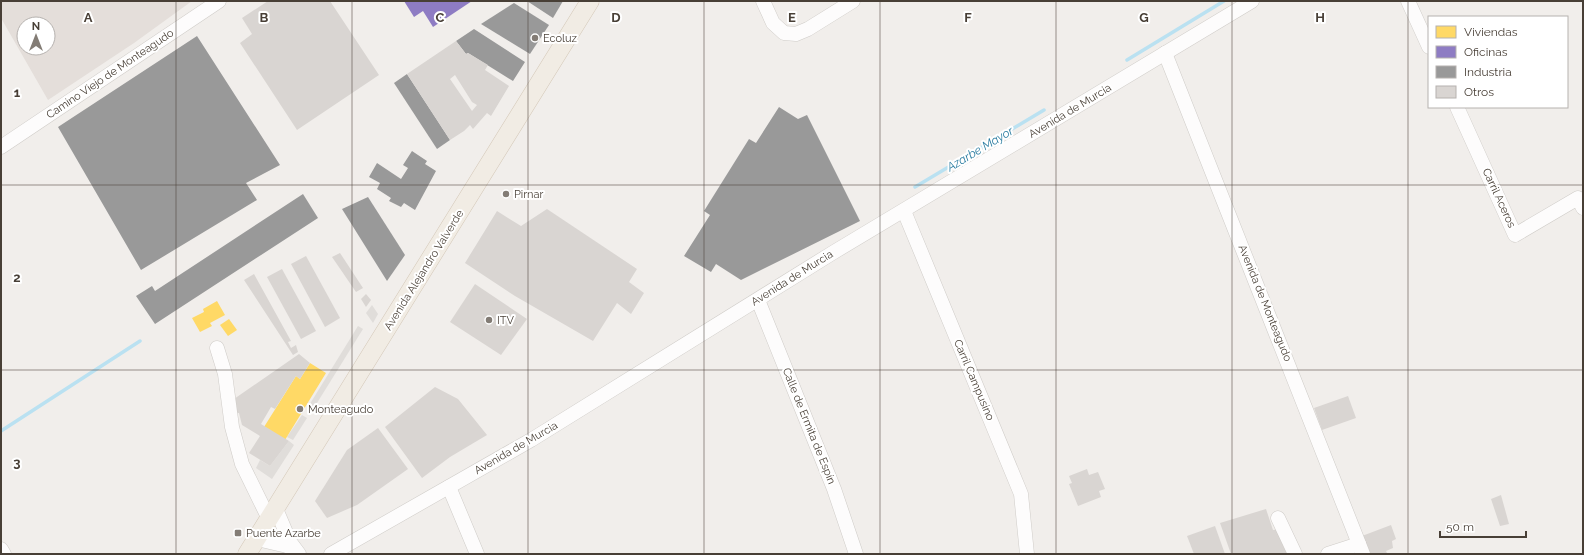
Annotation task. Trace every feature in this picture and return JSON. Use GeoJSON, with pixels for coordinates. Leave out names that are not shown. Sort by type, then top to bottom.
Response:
{"type":"FeatureCollection","features":[{"type":"Feature","properties":{"kind":"main road","name":"Avenida Alejandro Valverde"},"geometry":{"type":"LineString","coordinates":[[247,554],[590,1]]}},
{"type":"Feature","properties":{"kind":"street","name":"Camino Viejo de Monteagudo"},"geometry":{"type":"LineString","coordinates":[[1,147],[219,1]]}},
{"type":"Feature","properties":{"kind":"street"},"geometry":{"type":"LineString","coordinates":[[763,1],[773,23],[784,33],[796,34],[853,1]]}},
{"type":"Feature","properties":{"kind":"street","name":"Avenida de Murcia"},"geometry":{"type":"LineString","coordinates":[[331,554],[531,440],[904,211],[1252,1]]}},
{"type":"Feature","properties":{"kind":"street"},"geometry":{"type":"LineString","coordinates":[[1408,1],[1428,45]]}},
{"type":"Feature","properties":{"kind":"street","name":"Avenida de Monteagudo"},"geometry":{"type":"LineString","coordinates":[[1165,53],[1361,549]]}},
{"type":"Feature","properties":{"kind":"street","name":"Carril Aceros"},"geometry":{"type":"LineString","coordinates":[[1457,108],[1515,235],[1581,200]]}},
{"type":"Feature","properties":{"kind":"street","name":"Carril Campusino"},"geometry":{"type":"LineString","coordinates":[[904,211],[1021,494],[1027,554]]}},
{"type":"Feature","properties":{"kind":"street","name":"Calle de Ermita de Espín"},"geometry":{"type":"LineString","coordinates":[[758,300],[834,489],[856,554]]}},
{"type":"Feature","properties":{"kind":"street"},"geometry":{"type":"LineString","coordinates":[[217,348],[225,374],[232,426],[242,464],[272,514],[299,554]]}},
{"type":"Feature","properties":{"kind":"street"},"geometry":{"type":"LineString","coordinates":[[449,487],[477,554]]}},
{"type":"Feature","properties":{"kind":"street"},"geometry":{"type":"LineString","coordinates":[[1278,518],[1295,554]]}},
{"type":"Feature","properties":{"kind":"street"},"geometry":{"type":"LineString","coordinates":[[257,539],[287,546],[299,554]]}},
{"type":"Feature","properties":{"kind":"street"},"geometry":{"type":"LineString","coordinates":[[1,549],[4,554]]}},
{"type":"Feature","properties":{"kind":"street"},"geometry":{"type":"LineString","coordinates":[[1328,554],[1361,549]]}},
{"type":"Feature","properties":{"kind":"shaded area"},"geometry":{"type":"Polygon","coordinates":[[[1,1],[192,1],[134,43],[48,100],[23,56],[56,56],[56,16],[16,16],[16,44],[1,18],[1,1]]]}},
{"type":"Feature","properties":{"kind":"shaded area"},"geometry":{"type":"Polygon","coordinates":[[[372,305],[378,314],[373,323],[366,313],[372,305]]]}},
{"type":"Feature","properties":{"kind":"shaded area"},"geometry":{"type":"Polygon","coordinates":[[[358,326],[363,329],[312,411],[308,407],[358,326]]]}},
{"type":"Feature","properties":{"kind":"shaded area"},"geometry":{"type":"Polygon","coordinates":[[[302,415],[307,418],[293,440],[287,437],[302,415]]]}},
{"type":"Feature","properties":{"kind":"shaded area"},"geometry":{"type":"Polygon","coordinates":[[[289,441],[294,445],[272,479],[256,468],[260,460],[270,466],[289,441]]]}},
{"type":"Feature","properties":{"kind":"building: Viviendas"},"geometry":{"type":"Polygon","coordinates":[[[217,301],[225,315],[210,323],[212,326],[200,332],[192,318],[204,312],[203,309],[217,301]]]}},
{"type":"Feature","properties":{"kind":"building: Viviendas"},"geometry":{"type":"Polygon","coordinates":[[[229,319],[237,330],[228,336],[220,325],[229,319]]]}},
{"type":"Feature","properties":{"kind":"building: Viviendas"},"geometry":{"type":"Polygon","coordinates":[[[310,363],[326,373],[285,440],[264,427],[296,376],[300,379],[310,363]]]}},
{"type":"Feature","properties":{"kind":"building: Oficinas"},"geometry":{"type":"Polygon","coordinates":[[[404,1],[472,1],[433,27],[423,11],[414,17],[404,1]]]}},
{"type":"Feature","properties":{"kind":"building: Industria"},"geometry":{"type":"Polygon","coordinates":[[[527,1],[563,1],[553,18],[527,1]]]}},
{"type":"Feature","properties":{"kind":"building: Industria"},"geometry":{"type":"Polygon","coordinates":[[[514,3],[549,25],[530,54],[481,24],[514,3]]]}},
{"type":"Feature","properties":{"kind":"building: Industria"},"geometry":{"type":"Polygon","coordinates":[[[474,29],[525,62],[513,81],[468,53],[466,54],[456,41],[474,29]]]}},
{"type":"Feature","properties":{"kind":"building: Industria"},"geometry":{"type":"Polygon","coordinates":[[[197,36],[280,165],[246,183],[257,200],[141,270],[58,127],[197,36]]]}},
{"type":"Feature","properties":{"kind":"building: Industria"},"geometry":{"type":"Polygon","coordinates":[[[407,74],[450,140],[437,149],[394,83],[407,74]]]}},
{"type":"Feature","properties":{"kind":"building: Industria"},"geometry":{"type":"Polygon","coordinates":[[[779,107],[798,119],[807,115],[860,221],[741,280],[716,264],[711,272],[684,256],[710,215],[704,211],[749,139],[756,143],[779,107]]]}},
{"type":"Feature","properties":{"kind":"building: Industria"},"geometry":{"type":"Polygon","coordinates":[[[412,151],[427,161],[425,164],[436,171],[415,210],[404,203],[401,207],[389,201],[391,198],[377,189],[380,183],[369,177],[377,163],[401,179],[408,168],[403,165],[412,151]]]}},
{"type":"Feature","properties":{"kind":"building: Industria"},"geometry":{"type":"Polygon","coordinates":[[[303,194],[318,218],[155,324],[136,296],[152,286],[155,291],[303,194]]]}},
{"type":"Feature","properties":{"kind":"building: Industria"},"geometry":{"type":"Polygon","coordinates":[[[368,197],[405,255],[387,281],[342,209],[368,197]]]}},
{"type":"Feature","properties":{"kind":"building: Otros"},"geometry":{"type":"Polygon","coordinates":[[[268,1],[330,1],[379,75],[297,130],[240,43],[252,34],[242,18],[268,1]]]}},
{"type":"Feature","properties":{"kind":"building: Otros"},"geometry":{"type":"Polygon","coordinates":[[[456,41],[466,54],[468,53],[488,65],[485,70],[509,86],[491,116],[487,113],[473,129],[470,125],[450,140],[407,74],[456,41]],[[455,75],[450,79],[472,111],[477,105],[472,102],[455,75]]]}},
{"type":"Feature","properties":{"kind":"building: Otros"},"geometry":{"type":"Polygon","coordinates":[[[547,209],[637,269],[629,282],[644,293],[631,314],[617,303],[593,341],[515,296],[465,263],[497,211],[521,226],[547,209]]]}},
{"type":"Feature","properties":{"kind":"building: Otros"},"geometry":{"type":"Polygon","coordinates":[[[340,253],[363,288],[356,292],[332,257],[340,253]]]}},
{"type":"Feature","properties":{"kind":"building: Otros"},"geometry":{"type":"Polygon","coordinates":[[[306,256],[340,318],[325,327],[291,264],[306,256]]]}},
{"type":"Feature","properties":{"kind":"building: Otros"},"geometry":{"type":"Polygon","coordinates":[[[282,269],[316,331],[301,339],[267,277],[282,269]]]}},
{"type":"Feature","properties":{"kind":"building: Otros"},"geometry":{"type":"Polygon","coordinates":[[[254,274],[291,341],[288,342],[291,348],[296,345],[298,352],[293,355],[244,280],[254,274]]]}},
{"type":"Feature","properties":{"kind":"building: Otros","name":"ITV"},"geometry":{"type":"Polygon","coordinates":[[[475,284],[527,319],[501,355],[450,322],[475,284]]]}},
{"type":"Feature","properties":{"kind":"building: Otros"},"geometry":{"type":"Polygon","coordinates":[[[366,294],[371,300],[366,307],[361,299],[366,294]]]}},
{"type":"Feature","properties":{"kind":"building: Otros"},"geometry":{"type":"Polygon","coordinates":[[[299,354],[310,363],[300,379],[296,376],[275,409],[271,407],[261,424],[289,441],[270,466],[249,453],[260,436],[242,425],[239,413],[235,413],[234,399],[299,354]]]}},
{"type":"Feature","properties":{"kind":"building: Otros"},"geometry":{"type":"Polygon","coordinates":[[[435,387],[458,399],[487,435],[450,457],[422,478],[385,427],[435,387]]]}},
{"type":"Feature","properties":{"kind":"building: Otros"},"geometry":{"type":"Polygon","coordinates":[[[1348,396],[1356,418],[1322,430],[1314,408],[1348,396]]]}},
{"type":"Feature","properties":{"kind":"building: Otros"},"geometry":{"type":"Polygon","coordinates":[[[378,428],[408,469],[357,505],[327,518],[315,501],[347,450],[378,428]]]}},
{"type":"Feature","properties":{"kind":"building: Otros"},"geometry":{"type":"Polygon","coordinates":[[[1087,469],[1089,475],[1098,472],[1105,489],[1099,491],[1101,497],[1078,506],[1069,484],[1072,483],[1069,476],[1087,469]]]}},
{"type":"Feature","properties":{"kind":"building: Otros"},"geometry":{"type":"Polygon","coordinates":[[[1501,495],[1509,524],[1500,526],[1491,499],[1501,495]]]}},
{"type":"Feature","properties":{"kind":"building: Otros"},"geometry":{"type":"Polygon","coordinates":[[[1266,509],[1273,530],[1279,529],[1288,554],[1231,554],[1220,523],[1266,509]]]}},
{"type":"Feature","properties":{"kind":"building: Otros"},"geometry":{"type":"Polygon","coordinates":[[[1391,525],[1396,539],[1392,541],[1393,548],[1386,551],[1387,553],[1384,554],[1369,554],[1362,536],[1391,525]]]}},
{"type":"Feature","properties":{"kind":"building: Otros"},"geometry":{"type":"Polygon","coordinates":[[[1215,526],[1225,554],[1194,554],[1187,536],[1215,526]]]}},
{"type":"Feature","properties":{"kind":"waterway","name":"Azarbe Mayor"},"geometry":{"type":"LineString","coordinates":[[1127,60],[1224,1]]}},
{"type":"Feature","properties":{"kind":"waterway","name":"Azarbe Mayor"},"geometry":{"type":"LineString","coordinates":[[915,187],[1044,110]]}},
{"type":"Feature","properties":{"kind":"waterway"},"geometry":{"type":"LineString","coordinates":[[1,431],[140,341]]}},
{"type":"Feature","properties":{"kind":"place","name":"Ecoluz"},"geometry":{"type":"Point","coordinates":[535,38]}},
{"type":"Feature","properties":{"kind":"place","name":"Pirnar"},"geometry":{"type":"Point","coordinates":[506,194]}},
{"type":"Feature","properties":{"kind":"place","name":"ITV"},"geometry":{"type":"Point","coordinates":[489,320]}},
{"type":"Feature","properties":{"kind":"place","name":"Monteagudo"},"geometry":{"type":"Point","coordinates":[300,409]}},
{"type":"Feature","properties":{"kind":"place","name":"Puente Azarbe"},"geometry":{"type":"Point","coordinates":[238,533]}}]}
